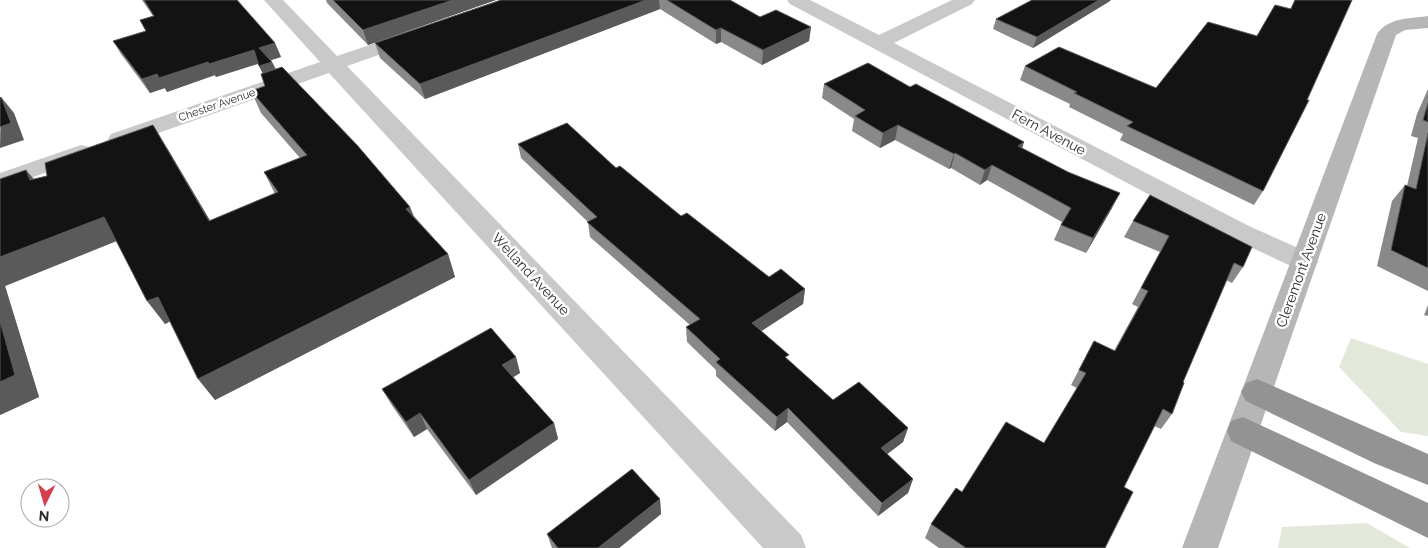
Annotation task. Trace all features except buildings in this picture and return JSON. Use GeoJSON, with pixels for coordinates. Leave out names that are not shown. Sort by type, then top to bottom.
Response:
{"type":"FeatureCollection","features":[{"type":"Feature","properties":{"kind":"highway"},"geometry":{"type":"LineString","coordinates":[[1257,392],[1386,453],[1428,470]]}},
{"type":"Feature","properties":{"kind":"highway"},"geometry":{"type":"LineString","coordinates":[[1243,431],[1428,521]]}},
{"type":"Feature","properties":{"kind":"main road","name":"Cleremont Avenue"},"geometry":{"type":"LineString","coordinates":[[1200,548],[1387,34],[1390,30],[1401,26],[1428,22]]}},
{"type":"Feature","properties":{"kind":"street","name":"Welland Avenue"},"geometry":{"type":"LineString","coordinates":[[273,0],[788,548]]}},
{"type":"Feature","properties":{"kind":"street","name":"Fern Avenue"},"geometry":{"type":"LineString","coordinates":[[796,0],[1233,229],[1304,262]]}},
{"type":"Feature","properties":{"kind":"street"},"geometry":{"type":"LineString","coordinates":[[879,44],[966,0]]}},
{"type":"Feature","properties":{"kind":"street","name":"Chester Avenue"},"geometry":{"type":"LineString","coordinates":[[0,180],[426,32]]}},
{"type":"Feature","properties":{"kind":"shaded area"},"geometry":{"type":"Polygon","coordinates":[[[1351,338],[1428,364],[1428,436],[1401,432],[1339,367],[1351,338]]]}},
{"type":"Feature","properties":{"kind":"shaded area"},"geometry":{"type":"Polygon","coordinates":[[[1367,523],[1410,548],[1278,548],[1282,527],[1367,523]]]}}]}
